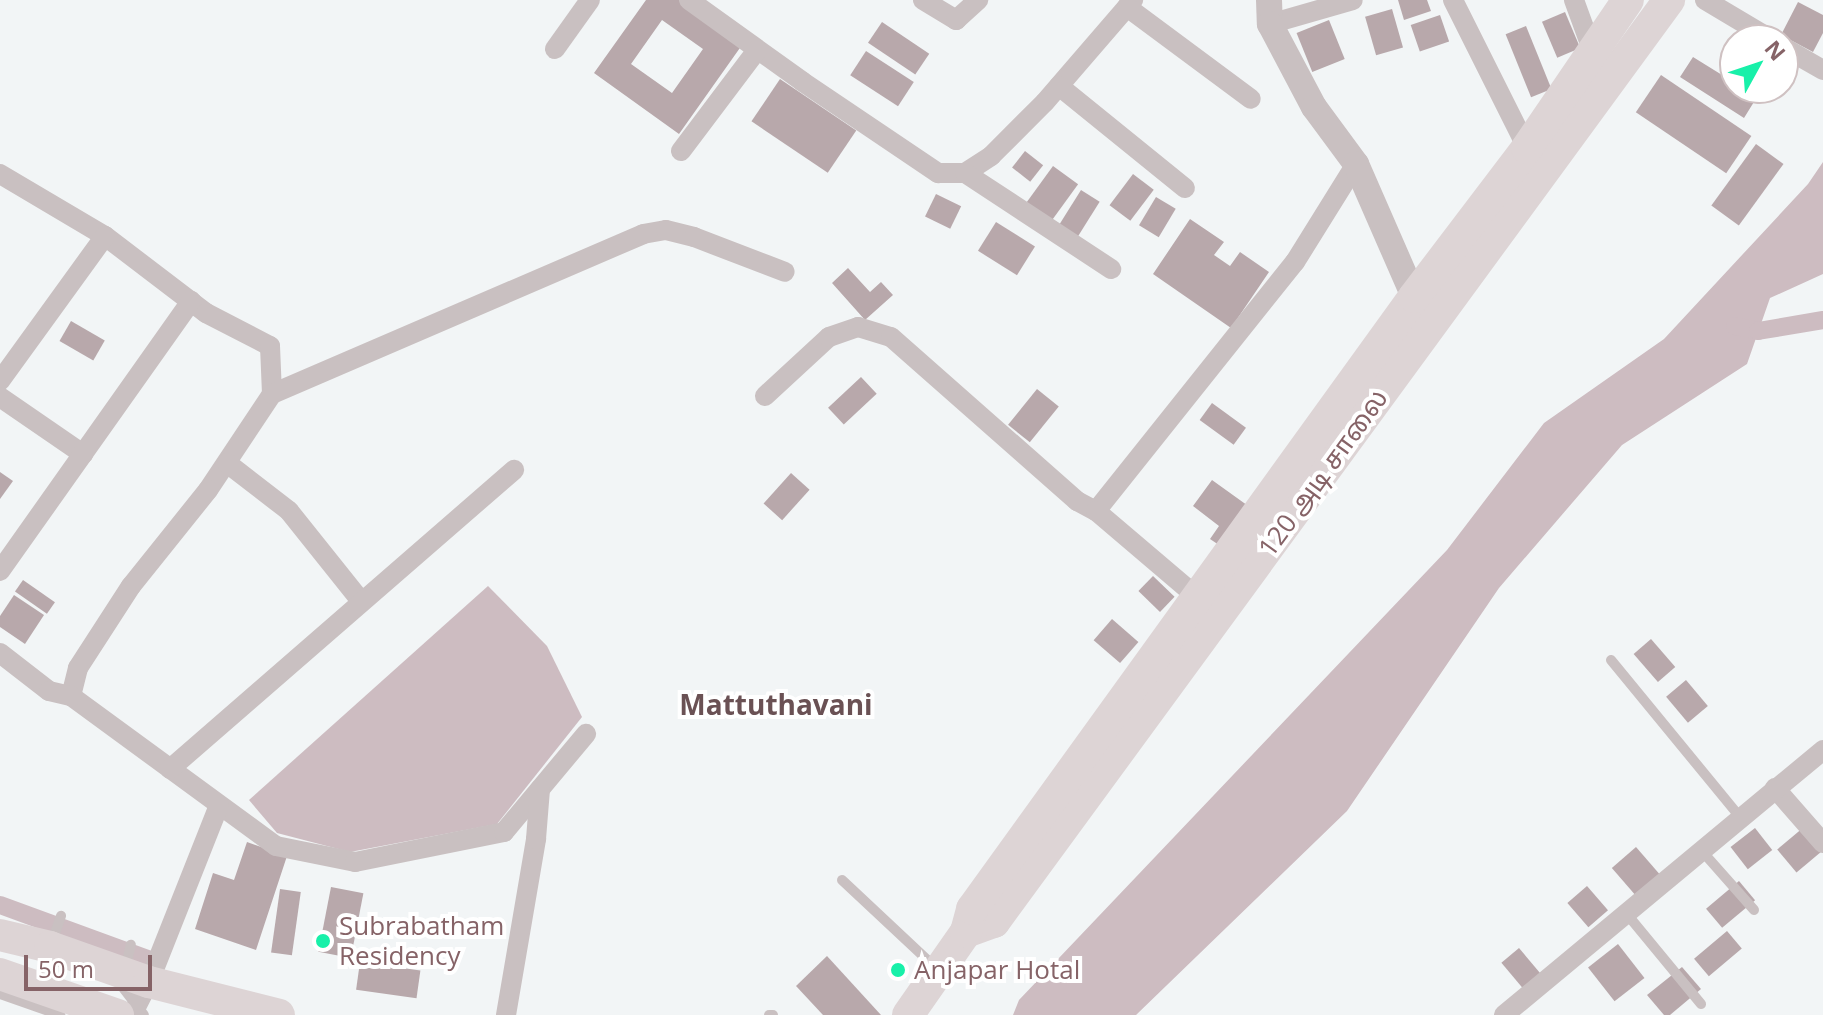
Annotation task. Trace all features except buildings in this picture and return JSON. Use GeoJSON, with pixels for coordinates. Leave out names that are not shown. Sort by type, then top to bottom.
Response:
{"type":"FeatureCollection","features":[{"type":"Feature","properties":{"kind":"main road","name":"120 அடி சாலை"},"geometry":{"type":"LineString","coordinates":[[908,1015],[966,932],[972,909],[1414,297],[1527,148],[1594,55],[1628,0]]}},
{"type":"Feature","properties":{"kind":"main road","name":"120 அடி சாலை"},"geometry":{"type":"LineString","coordinates":[[966,932],[994,922],[1669,0]]}},
{"type":"Feature","properties":{"kind":"main road"},"geometry":{"type":"LineString","coordinates":[[0,935],[52,941],[130,986]]}},
{"type":"Feature","properties":{"kind":"main road"},"geometry":{"type":"LineString","coordinates":[[0,974],[130,986],[279,1015]]}},
{"type":"Feature","properties":{"kind":"street"},"geometry":{"type":"LineString","coordinates":[[555,49],[590,0]]}},
{"type":"Feature","properties":{"kind":"street"},"geometry":{"type":"LineString","coordinates":[[689,0],[938,173],[965,173],[991,156],[1059,86],[1130,4],[1251,99]]}},
{"type":"Feature","properties":{"kind":"street"},"geometry":{"type":"LineString","coordinates":[[923,0],[956,20],[978,0]]}},
{"type":"Feature","properties":{"kind":"street"},"geometry":{"type":"LineString","coordinates":[[1353,0],[1270,12],[1314,107],[1356,164],[1414,297],[1433,324]]}},
{"type":"Feature","properties":{"kind":"street"},"geometry":{"type":"LineString","coordinates":[[1453,0],[1527,148]]}},
{"type":"Feature","properties":{"kind":"street"},"geometry":{"type":"LineString","coordinates":[[1574,0],[1594,55]]}},
{"type":"Feature","properties":{"kind":"street"},"geometry":{"type":"LineString","coordinates":[[1705,0],[1745,24]]}},
{"type":"Feature","properties":{"kind":"street"},"geometry":{"type":"LineString","coordinates":[[681,151],[757,50]]}},
{"type":"Feature","properties":{"kind":"street"},"geometry":{"type":"LineString","coordinates":[[1799,56],[1823,70]]}},
{"type":"Feature","properties":{"kind":"street"},"geometry":{"type":"LineString","coordinates":[[1059,86],[1185,188]]}},
{"type":"Feature","properties":{"kind":"street"},"geometry":{"type":"LineString","coordinates":[[1096,511],[1295,262],[1356,164]]}},
{"type":"Feature","properties":{"kind":"street"},"geometry":{"type":"LineString","coordinates":[[965,173],[1111,269]]}},
{"type":"Feature","properties":{"kind":"street"},"geometry":{"type":"LineString","coordinates":[[0,174],[105,236],[191,301],[270,346],[272,394]]}},
{"type":"Feature","properties":{"kind":"street"},"geometry":{"type":"LineString","coordinates":[[71,696],[78,668],[131,586],[227,463],[272,394],[643,234],[666,230],[694,237],[785,272]]}},
{"type":"Feature","properties":{"kind":"street"},"geometry":{"type":"LineString","coordinates":[[0,381],[105,236]]}},
{"type":"Feature","properties":{"kind":"street"},"geometry":{"type":"LineString","coordinates":[[0,571],[191,301]]}},
{"type":"Feature","properties":{"kind":"street"},"geometry":{"type":"LineString","coordinates":[[765,396],[829,337],[858,327],[891,337],[1077,501],[1096,511],[1197,597]]}},
{"type":"Feature","properties":{"kind":"street"},"geometry":{"type":"LineString","coordinates":[[0,397],[83,454]]}},
{"type":"Feature","properties":{"kind":"street"},"geometry":{"type":"LineString","coordinates":[[227,463],[289,511],[360,600]]}},
{"type":"Feature","properties":{"kind":"street"},"geometry":{"type":"LineString","coordinates":[[170,769],[360,600],[514,470]]}},
{"type":"Feature","properties":{"kind":"street"},"geometry":{"type":"LineString","coordinates":[[0,653],[49,691],[71,696],[276,846],[355,862],[504,832],[586,734]]}},
{"type":"Feature","properties":{"kind":"street"},"geometry":{"type":"LineString","coordinates":[[1504,1015],[1823,750]]}},
{"type":"Feature","properties":{"kind":"street"},"geometry":{"type":"LineString","coordinates":[[1775,788],[1823,843]]}},
{"type":"Feature","properties":{"kind":"street"},"geometry":{"type":"LineString","coordinates":[[506,1015],[536,839],[540,789]]}},
{"type":"Feature","properties":{"kind":"street"},"geometry":{"type":"LineString","coordinates":[[130,986],[219,805]]}},
{"type":"Feature","properties":{"kind":"lane"},"geometry":{"type":"LineString","coordinates":[[1611,660],[1740,817]]}},
{"type":"Feature","properties":{"kind":"lane"},"geometry":{"type":"LineString","coordinates":[[1701,850],[1754,910]]}},
{"type":"Feature","properties":{"kind":"lane"},"geometry":{"type":"LineString","coordinates":[[842,880],[939,971]]}},
{"type":"Feature","properties":{"kind":"lane"},"geometry":{"type":"LineString","coordinates":[[1626,913],[1701,1004]]}},
{"type":"Feature","properties":{"kind":"lane"},"geometry":{"type":"LineString","coordinates":[[52,941],[61,916]]}},
{"type":"Feature","properties":{"kind":"lane"},"geometry":{"type":"LineString","coordinates":[[0,994],[60,1015]]}},
{"type":"Feature","properties":{"kind":"shaded area"},"geometry":{"type":"Polygon","coordinates":[[[1823,162],[1823,274],[1770,298],[1747,364],[1622,445],[1499,588],[1347,811],[1136,1015],[1013,1015],[1019,1000],[1447,550],[1544,423],[1664,339],[1808,184],[1823,162]]]}},
{"type":"Feature","properties":{"kind":"shaded area"},"geometry":{"type":"Polygon","coordinates":[[[488,586],[547,646],[582,717],[497,824],[350,852],[277,833],[249,800],[488,586]]]}},
{"type":"Feature","properties":{"kind":"waterway"},"geometry":{"type":"LineString","coordinates":[[1735,326],[1758,331],[1823,320]]}},
{"type":"Feature","properties":{"kind":"waterway"},"geometry":{"type":"LineString","coordinates":[[0,905],[150,960]]}},
{"type":"Feature","properties":{"kind":"place","name":"Subrabatham Residency"},"geometry":{"type":"Point","coordinates":[323,941]}},
{"type":"Feature","properties":{"kind":"place","name":"Anjapar Hotal"},"geometry":{"type":"Point","coordinates":[898,970]}},
{"type":"Feature","properties":{"kind":"district","name":"Mattuthavani"},"geometry":{"type":"Point","coordinates":[776,704]}}]}
